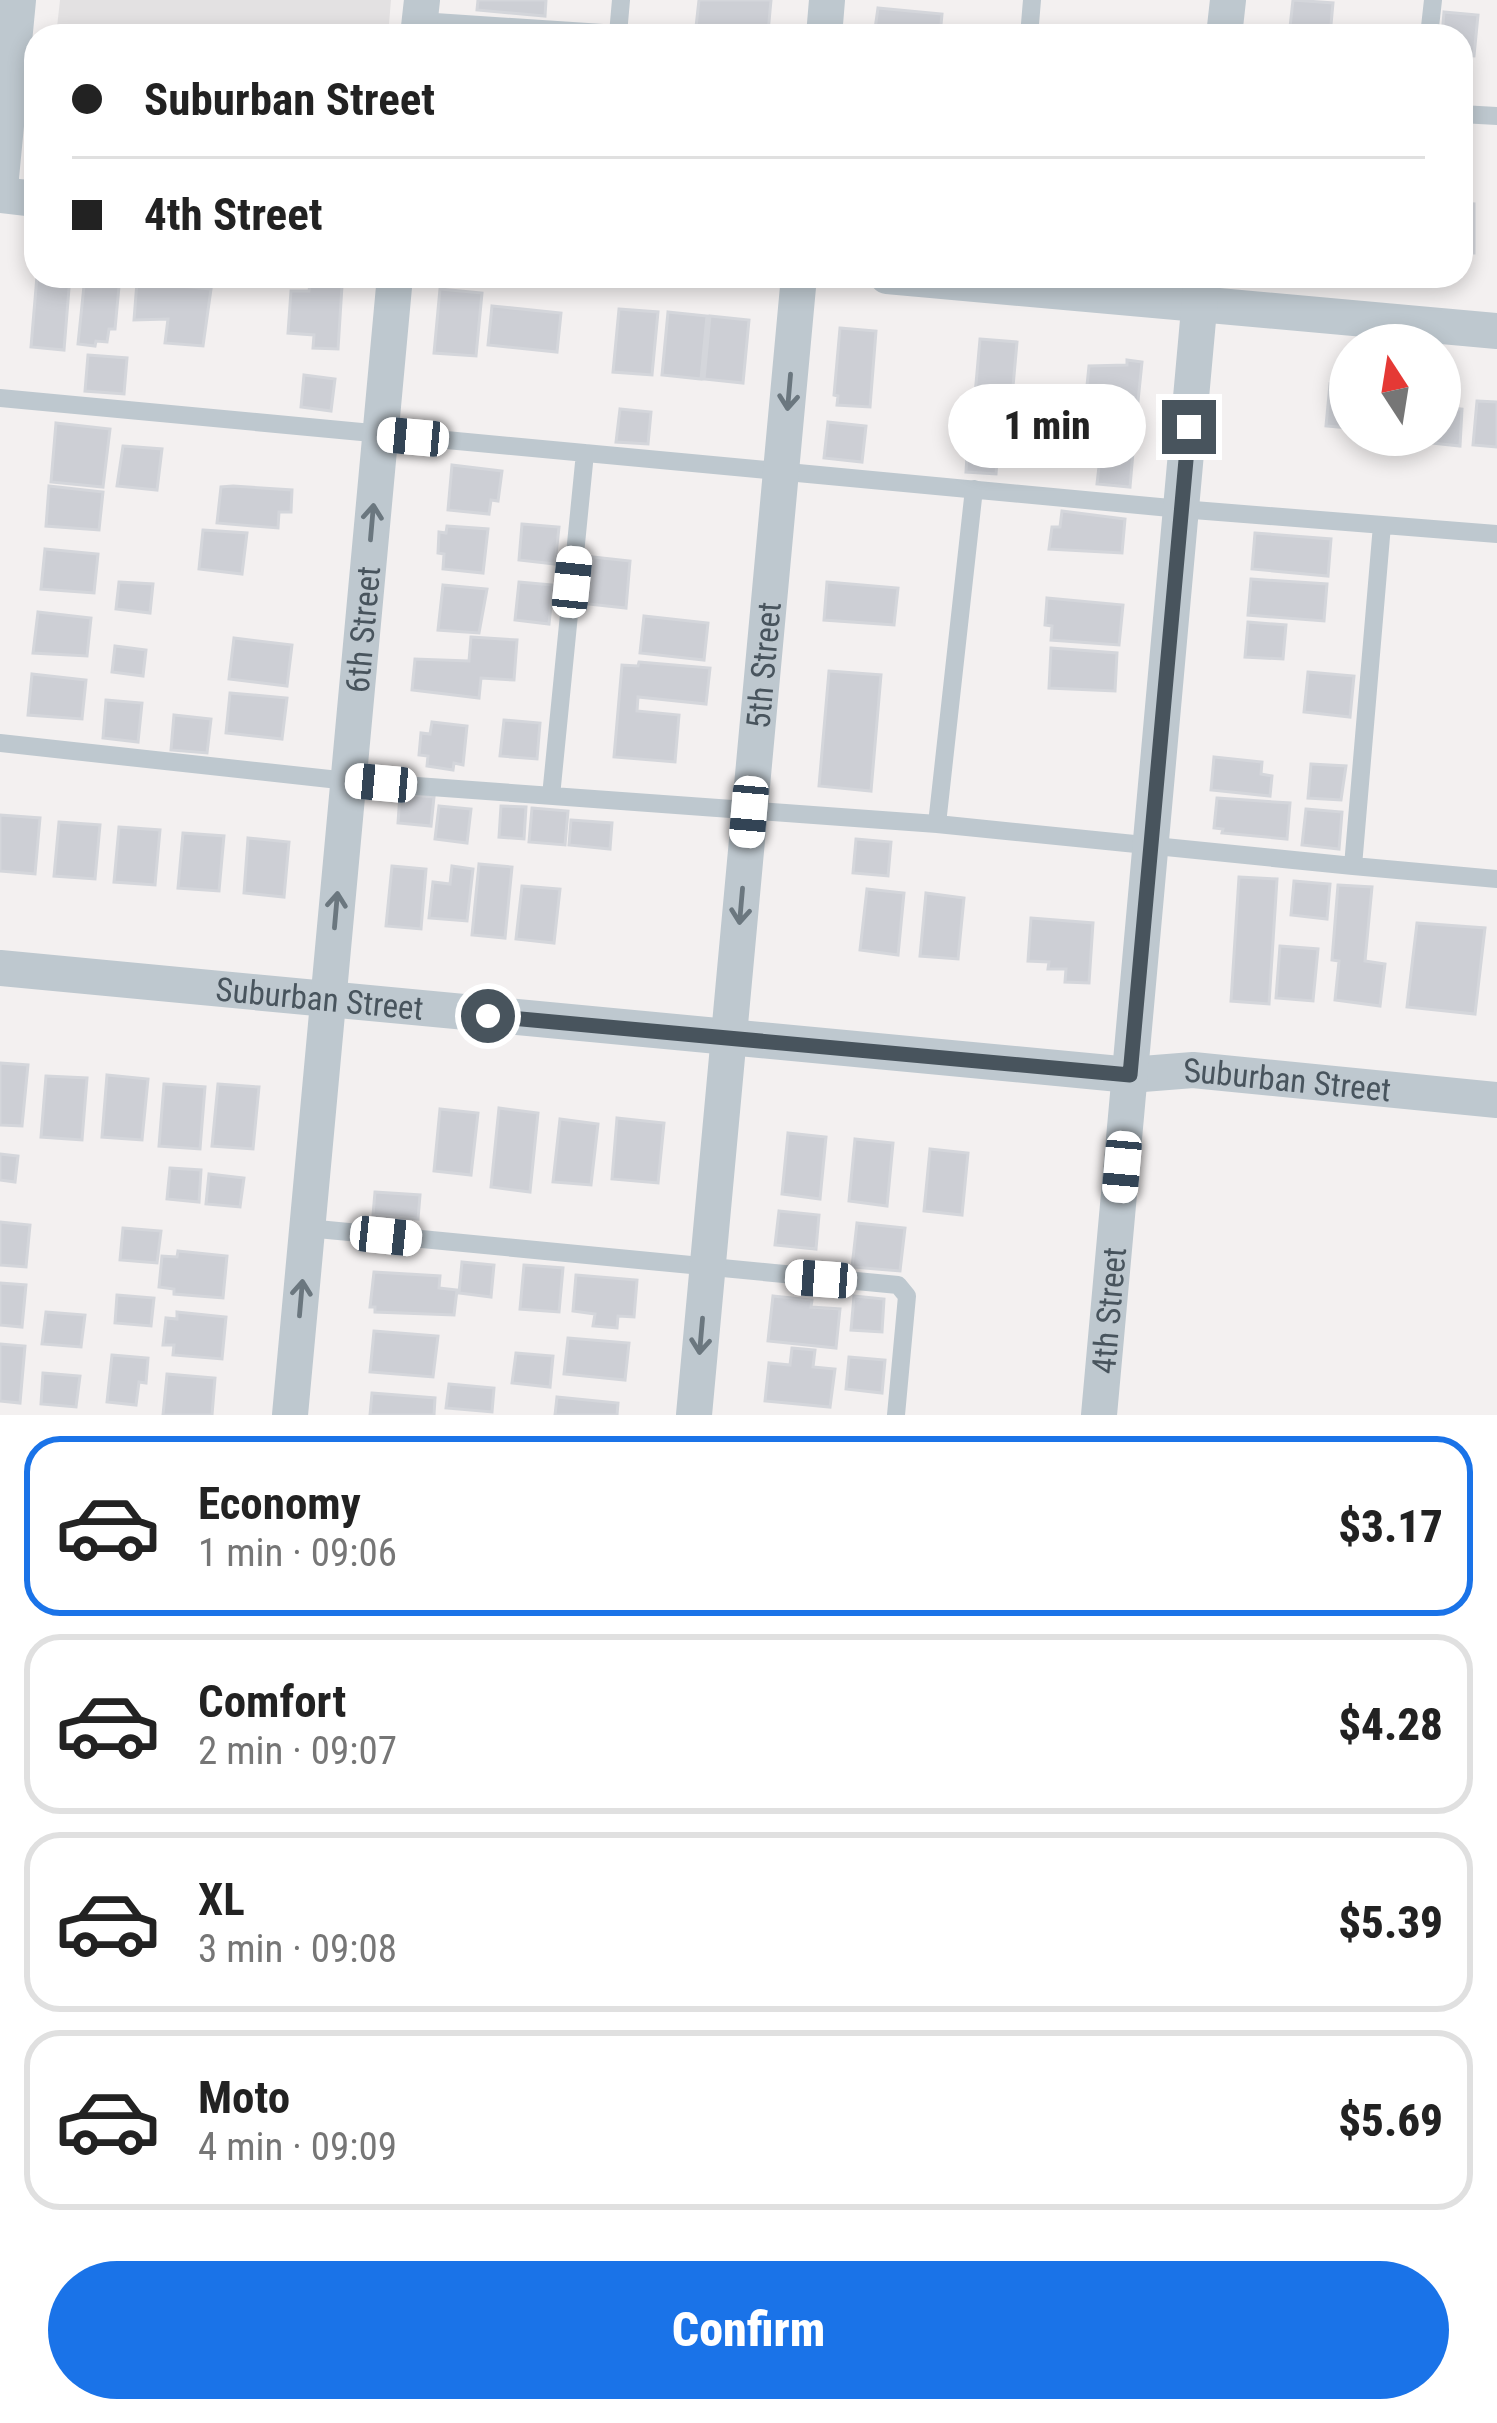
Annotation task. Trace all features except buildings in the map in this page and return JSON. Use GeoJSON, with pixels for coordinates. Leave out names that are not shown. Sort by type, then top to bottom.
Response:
{"type":"FeatureCollection","features":[{"type":"Feature","properties":{"kind":"street"},"geometry":{"type":"LineString","coordinates":[[0,192],[18,0]]}},
{"type":"Feature","properties":{"kind":"street","name":"6th Street"},"geometry":{"type":"LineString","coordinates":[[290,1415],[394,288]]}},
{"type":"Feature","properties":{"kind":"street","name":"5th Street"},"geometry":{"type":"LineString","coordinates":[[694,1415],[799,288]]}},
{"type":"Feature","properties":{"kind":"street"},"geometry":{"type":"LineString","coordinates":[[1156,288],[1201,290],[1497,331]]}},
{"type":"Feature","properties":{"kind":"street","name":"4th Street"},"geometry":{"type":"LineString","coordinates":[[1099,1415],[1201,290]]}},
{"type":"Feature","properties":{"kind":"street","name":"Suburban Street"},"geometry":{"type":"LineString","coordinates":[[0,968],[1130,1075],[1193,1070],[1497,1100]]}},
{"type":"Feature","properties":{"kind":"lane"},"geometry":{"type":"LineString","coordinates":[[420,19],[485,24]]}},
{"type":"Feature","properties":{"kind":"lane"},"geometry":{"type":"LineString","coordinates":[[0,398],[1181,509],[1497,534]]}},
{"type":"Feature","properties":{"kind":"lane"},"geometry":{"type":"LineString","coordinates":[[551,796],[585,453]]}},
{"type":"Feature","properties":{"kind":"lane"},"geometry":{"type":"LineString","coordinates":[[937,824],[974,489]]}},
{"type":"Feature","properties":{"kind":"lane"},"geometry":{"type":"LineString","coordinates":[[1353,866],[1382,525]]}},
{"type":"Feature","properties":{"kind":"lane"},"geometry":{"type":"LineString","coordinates":[[0,743],[348,781],[937,824],[1497,879]]}},
{"type":"Feature","properties":{"kind":"lane"},"geometry":{"type":"LineString","coordinates":[[307,1228],[898,1285],[908,1296],[896,1415]]}},
{"type":"Feature","properties":{"kind":"shaded area"},"geometry":{"type":"Polygon","coordinates":[[[60,0],[391,0],[389,24],[57,24],[60,0]]]}},
{"type":"Feature","properties":{"kind":"route"},"geometry":{"type":"LineString","coordinates":[[488,1016],[1130,1075],[1189,427]]}}]}
